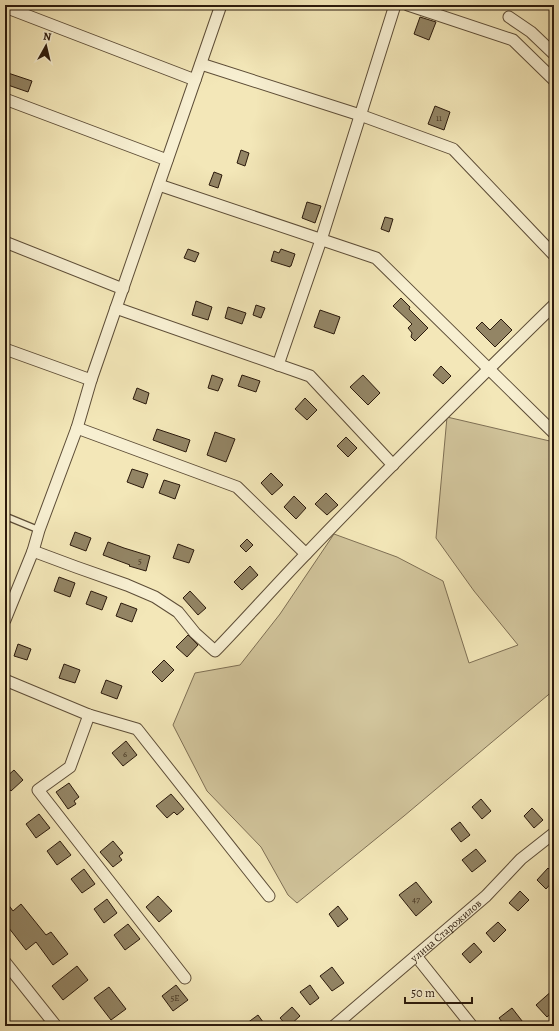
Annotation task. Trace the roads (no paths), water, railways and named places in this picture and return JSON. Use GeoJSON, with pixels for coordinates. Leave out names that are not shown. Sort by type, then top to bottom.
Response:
{"type":"FeatureCollection","features":[{"type":"Feature","properties":{"kind":"street"},"geometry":{"type":"LineString","coordinates":[[5,620],[33,551],[221,5]]}},
{"type":"Feature","properties":{"kind":"street"},"geometry":{"type":"LineString","coordinates":[[278,365],[321,240],[395,5]]}},
{"type":"Feature","properties":{"kind":"street"},"geometry":{"type":"LineString","coordinates":[[408,5],[513,40],[554,80]]}},
{"type":"Feature","properties":{"kind":"street"},"geometry":{"type":"LineString","coordinates":[[5,7],[195,80]]}},
{"type":"Feature","properties":{"kind":"street"},"geometry":{"type":"LineString","coordinates":[[509,17],[531,32],[554,54]]}},
{"type":"Feature","properties":{"kind":"street"},"geometry":{"type":"LineString","coordinates":[[201,64],[360,116],[453,149],[554,255]]}},
{"type":"Feature","properties":{"kind":"street"},"geometry":{"type":"LineString","coordinates":[[5,99],[167,160]]}},
{"type":"Feature","properties":{"kind":"street"},"geometry":{"type":"LineString","coordinates":[[158,186],[376,258],[554,433]]}},
{"type":"Feature","properties":{"kind":"street"},"geometry":{"type":"LineString","coordinates":[[5,242],[123,289]]}},
{"type":"Feature","properties":{"kind":"street"},"geometry":{"type":"LineString","coordinates":[[33,551],[76,568],[127,585],[155,597],[178,612],[196,633],[215,651],[393,464],[488,369],[554,306]]}},
{"type":"Feature","properties":{"kind":"street"},"geometry":{"type":"LineString","coordinates":[[116,308],[310,376],[393,464]]}},
{"type":"Feature","properties":{"kind":"street"},"geometry":{"type":"LineString","coordinates":[[5,349],[91,380]]}},
{"type":"Feature","properties":{"kind":"street"},"geometry":{"type":"LineString","coordinates":[[76,428],[237,487],[306,554]]}},
{"type":"Feature","properties":{"kind":"street"},"geometry":{"type":"LineString","coordinates":[[5,680],[89,715],[137,728],[269,896]]}},
{"type":"Feature","properties":{"kind":"street"},"geometry":{"type":"LineString","coordinates":[[89,715],[70,767],[38,790],[185,978]]}},
{"type":"Feature","properties":{"kind":"street","name":"улица Старожилов"},"geometry":{"type":"LineString","coordinates":[[334,1026],[486,896],[521,859],[554,833]]}},
{"type":"Feature","properties":{"kind":"street"},"geometry":{"type":"LineString","coordinates":[[416,956],[472,1026]]}},
{"type":"Feature","properties":{"kind":"street"},"geometry":{"type":"LineString","coordinates":[[5,962],[56,1026]]}},
{"type":"Feature","properties":{"kind":"lane"},"geometry":{"type":"LineString","coordinates":[[5,516],[39,530]]}}]}
